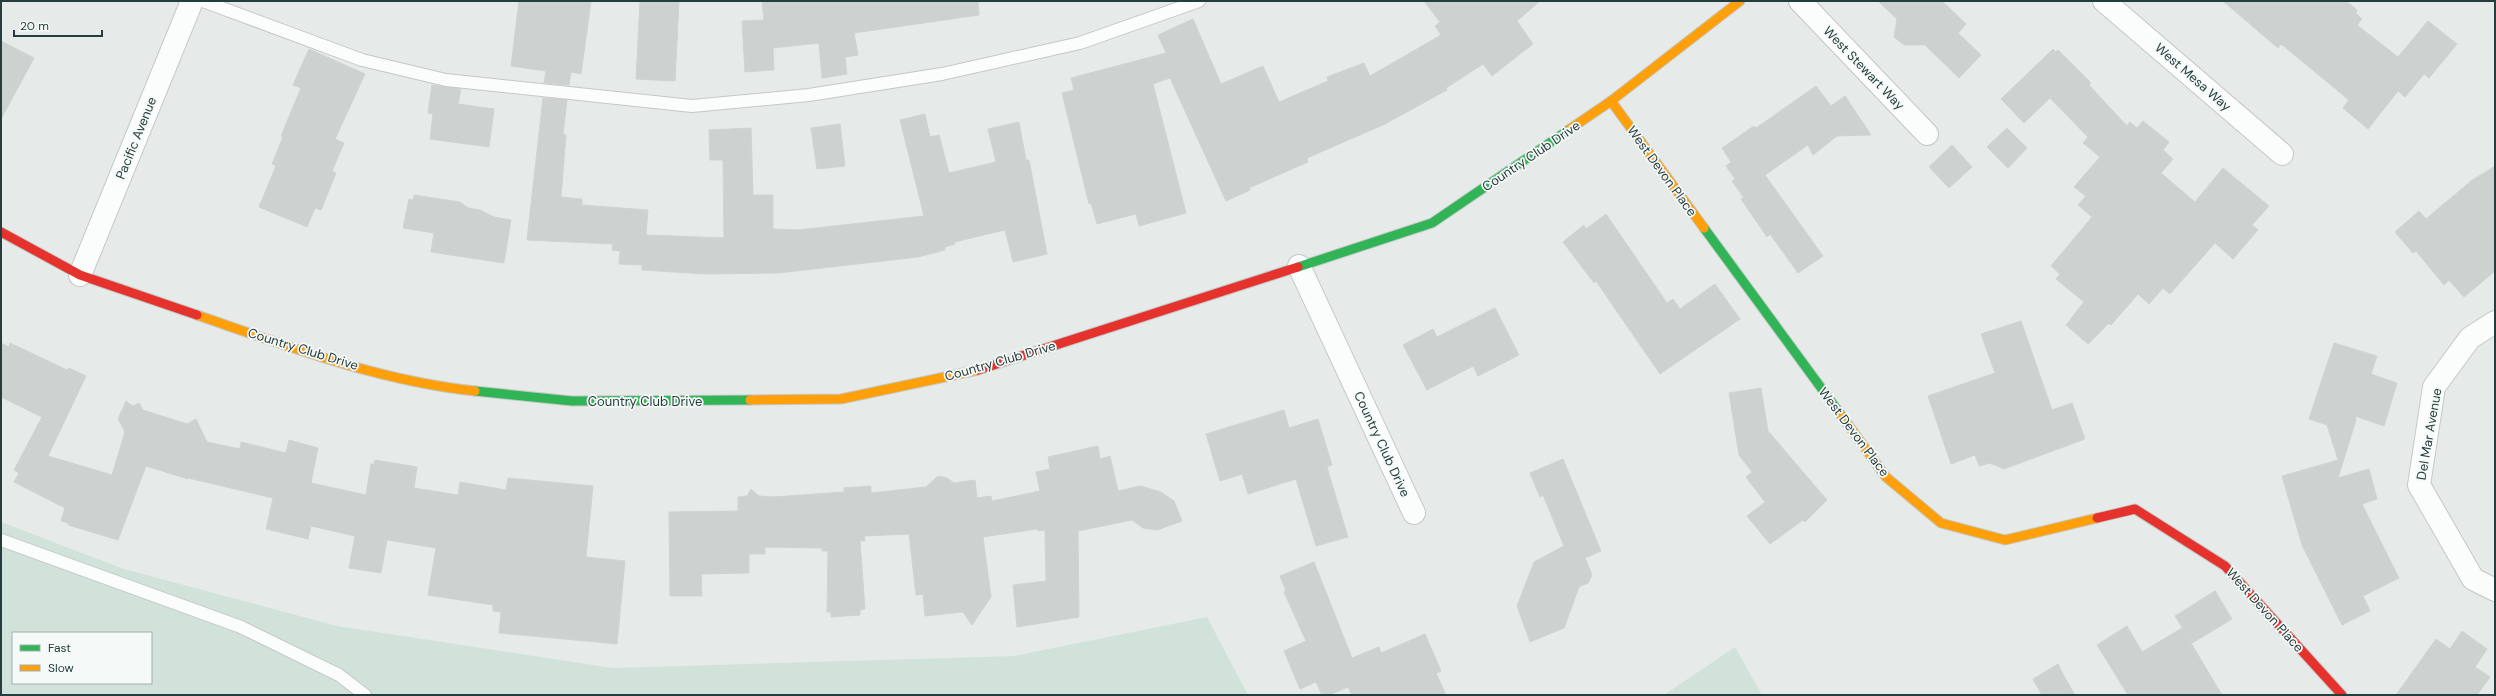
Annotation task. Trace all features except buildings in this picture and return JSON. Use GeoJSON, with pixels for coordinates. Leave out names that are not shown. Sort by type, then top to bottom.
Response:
{"type":"FeatureCollection","features":[{"type":"Feature","properties":{"kind":"street","name":"Pacific Avenue"},"geometry":{"type":"LineString","coordinates":[[80,275],[192,1]]}},
{"type":"Feature","properties":{"kind":"street","name":"Country Club Drive"},"geometry":{"type":"LineString","coordinates":[[1,232],[80,275],[321,358],[444,388],[572,401],[841,399],[969,373],[1432,224],[1611,101],[1740,1]]}},
{"type":"Feature","properties":{"kind":"street","name":"West Stewart Way"},"geometry":{"type":"LineString","coordinates":[[1800,1],[1927,134]]}},
{"type":"Feature","properties":{"kind":"street","name":"West Mesa Way"},"geometry":{"type":"LineString","coordinates":[[2104,1],[2282,154]]}},
{"type":"Feature","properties":{"kind":"street","name":"West Devon Place"},"geometry":{"type":"LineString","coordinates":[[1611,101],[1886,476],[1941,523],[2005,540],[2135,509],[2225,566],[2338,694]]}},
{"type":"Feature","properties":{"kind":"street","name":"Country Club Drive"},"geometry":{"type":"LineString","coordinates":[[1299,266],[1414,513]]}},
{"type":"Feature","properties":{"kind":"street","name":"Del Mar Avenue"},"geometry":{"type":"LineString","coordinates":[[2495,322],[2470,338],[2434,387],[2419,484],[2473,579],[2495,590]]}},
{"type":"Feature","properties":{"kind":"lane"},"geometry":{"type":"LineString","coordinates":[[203,1],[362,60],[446,80],[692,106],[809,95],[942,74],[1080,43],[1199,1]]}},
{"type":"Feature","properties":{"kind":"lane"},"geometry":{"type":"LineString","coordinates":[[1,540],[241,627],[339,675],[365,695]]}},
{"type":"Feature","properties":{"kind":"shaded area"},"geometry":{"type":"Polygon","coordinates":[[[1,522],[124,569],[337,626],[613,668],[1013,656],[1207,617],[1248,695],[1,695],[1,522]]]}},
{"type":"Feature","properties":{"kind":"shaded area"},"geometry":{"type":"Polygon","coordinates":[[[1735,647],[1762,695],[1664,695],[1735,647]]]}},
{"type":"Feature","properties":{"kind":"traffic: fast"},"geometry":{"type":"LineString","coordinates":[[1298,267],[1432,223],[1570,129]]}},
{"type":"Feature","properties":{"kind":"traffic: fast"},"geometry":{"type":"LineString","coordinates":[[1704,228],[1841,415]]}},
{"type":"Feature","properties":{"kind":"traffic: fast"},"geometry":{"type":"LineString","coordinates":[[475,391],[572,401],[750,400]]}},
{"type":"Feature","properties":{"kind":"traffic: slow"},"geometry":{"type":"LineString","coordinates":[[1570,129],[1611,101],[1740,1]]}},
{"type":"Feature","properties":{"kind":"traffic: slow"},"geometry":{"type":"LineString","coordinates":[[1611,101],[1704,228]]}},
{"type":"Feature","properties":{"kind":"traffic: slow"},"geometry":{"type":"LineString","coordinates":[[197,315],[299,350],[369,371],[439,386],[475,391]]}},
{"type":"Feature","properties":{"kind":"traffic: slow"},"geometry":{"type":"LineString","coordinates":[[750,400],[841,399],[978,370]]}},
{"type":"Feature","properties":{"kind":"traffic: slow"},"geometry":{"type":"LineString","coordinates":[[1841,415],[1886,477],[1941,523],[2005,540],[2097,518]]}},
{"type":"Feature","properties":{"kind":"traffic: jam"},"geometry":{"type":"LineString","coordinates":[[1,232],[80,275],[197,315]]}},
{"type":"Feature","properties":{"kind":"traffic: jam"},"geometry":{"type":"LineString","coordinates":[[978,370],[1298,267]]}},
{"type":"Feature","properties":{"kind":"traffic: jam"},"geometry":{"type":"LineString","coordinates":[[2097,518],[2135,509],[2225,566],[2342,695]]}}]}
